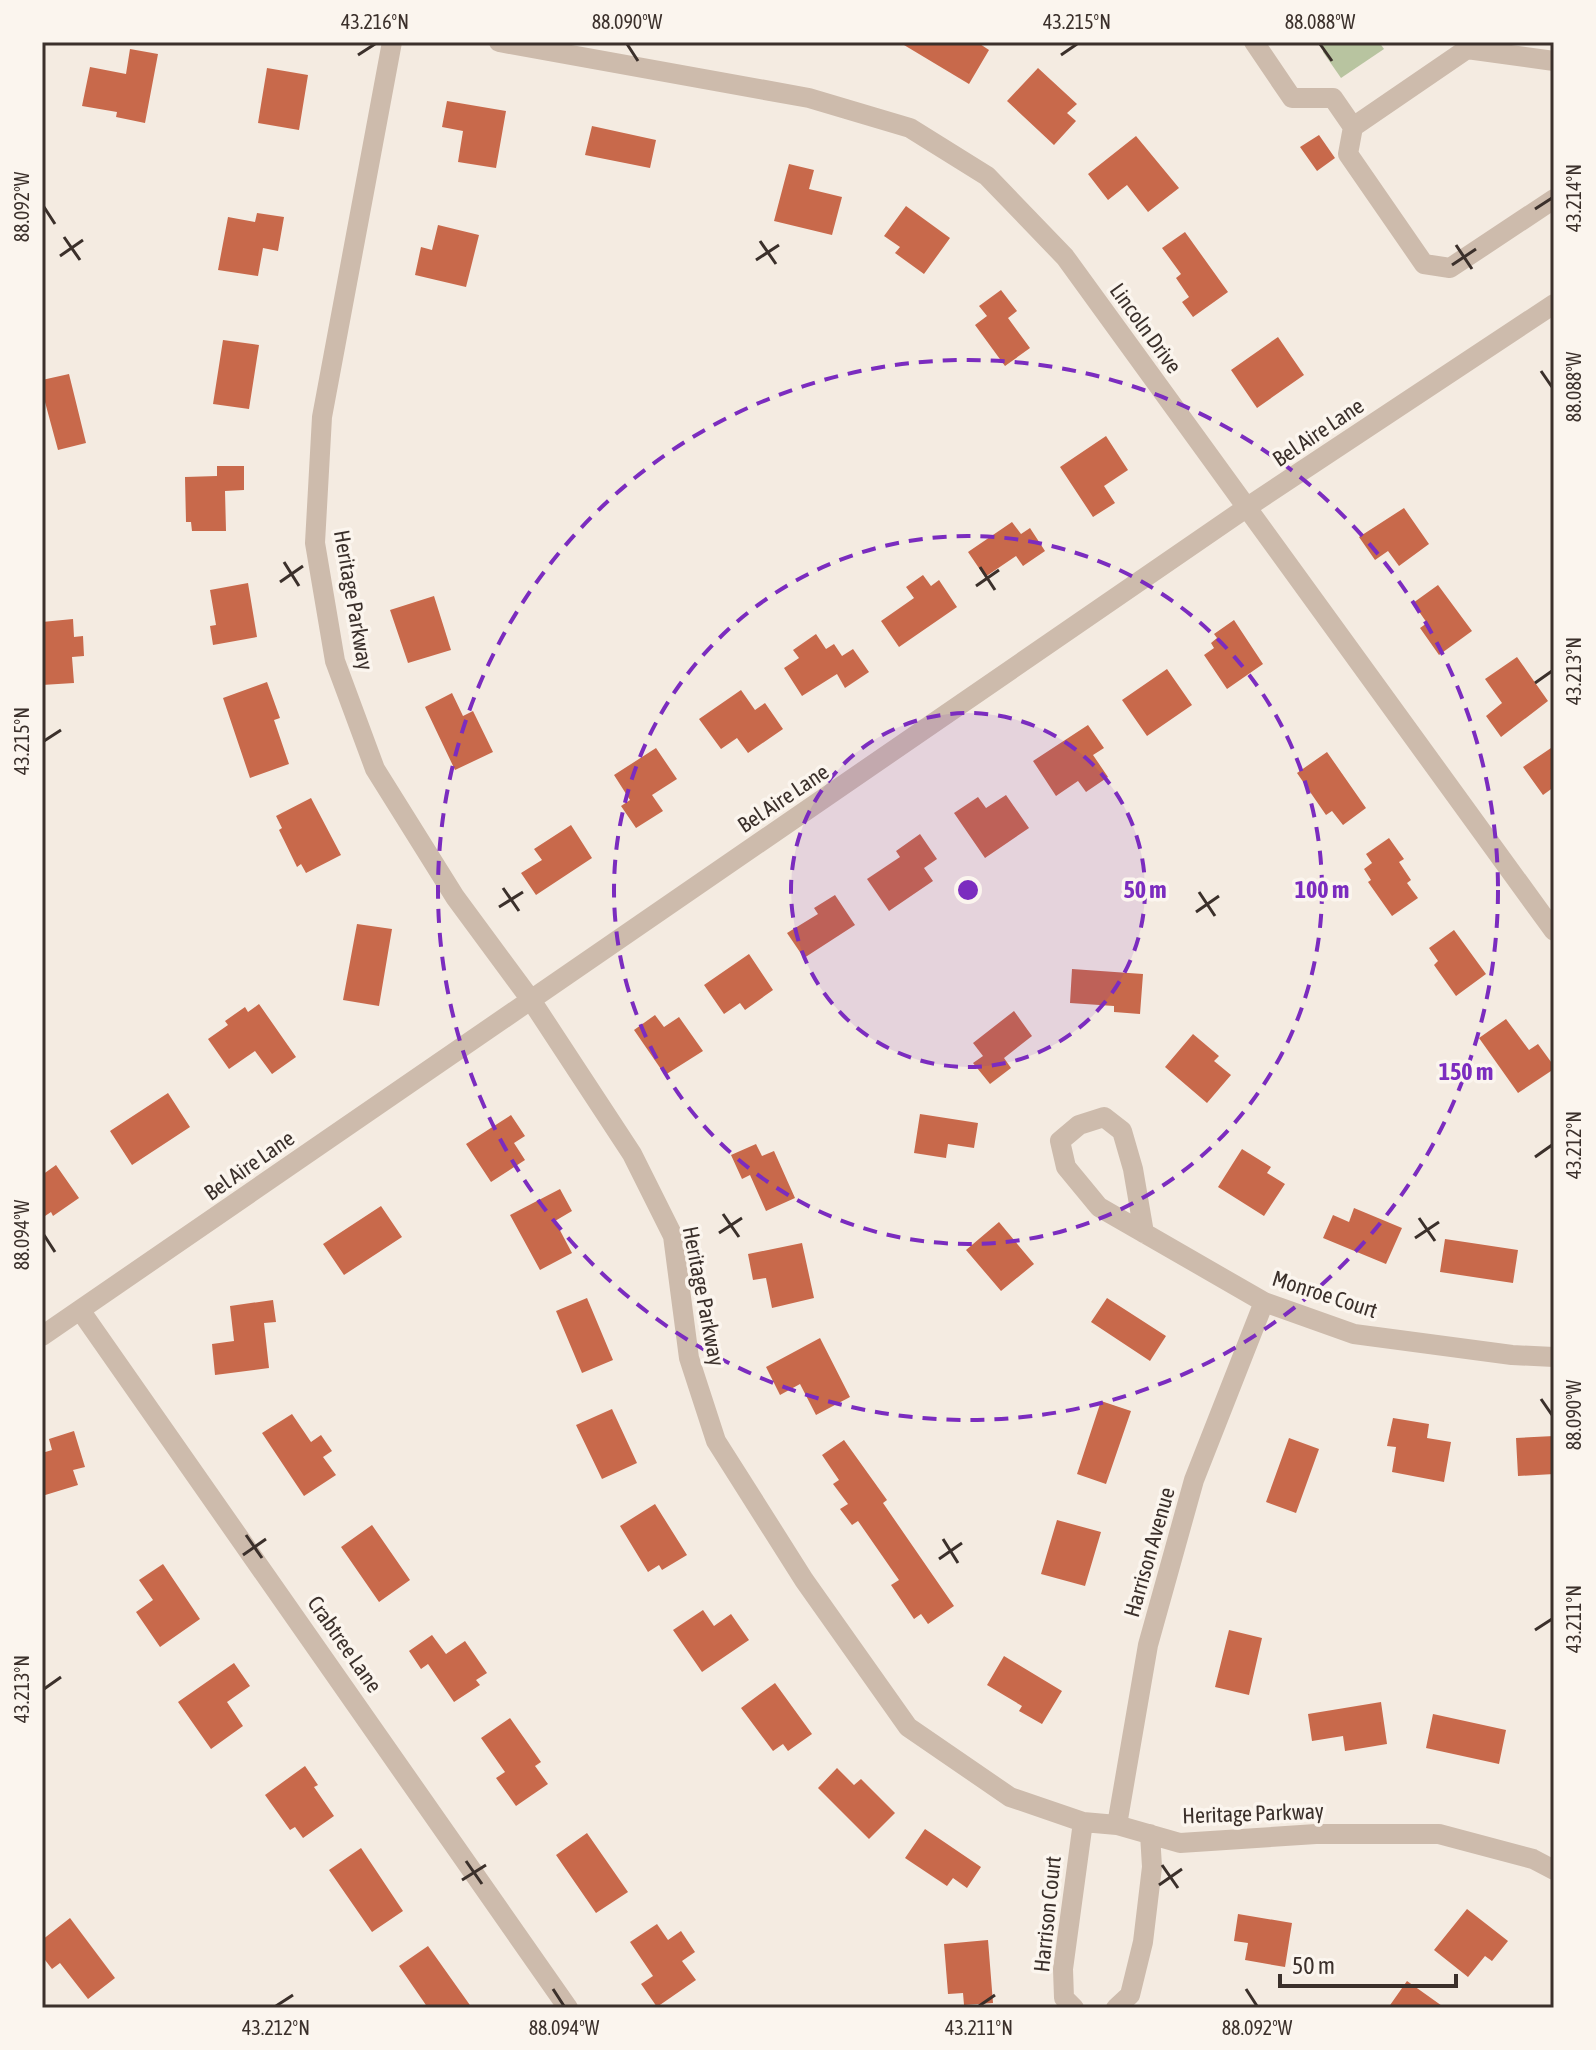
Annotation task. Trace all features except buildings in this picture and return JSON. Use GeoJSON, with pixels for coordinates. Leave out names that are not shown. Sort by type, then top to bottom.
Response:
{"type":"FeatureCollection","features":[{"type":"Feature","properties":{"kind":"street","name":"Heritage Parkway"},"geometry":{"type":"LineString","coordinates":[[392,42],[322,417],[315,543],[335,661],[375,769],[455,897],[531,1000],[632,1154],[673,1236],[689,1358],[716,1441],[804,1580],[908,1727],[1010,1797],[1083,1822],[1117,1825],[1180,1843],[1316,1834],[1439,1834],[1533,1859],[1554,1870]]}},
{"type":"Feature","properties":{"kind":"street","name":"Lincoln Drive"},"geometry":{"type":"LineString","coordinates":[[499,42],[809,98],[910,128],[987,176],[1065,257],[1554,931]]}},
{"type":"Feature","properties":{"kind":"street"},"geometry":{"type":"LineString","coordinates":[[1254,42],[1292,98],[1333,98],[1353,127],[1348,154],[1424,264],[1450,268],[1552,205]]}},
{"type":"Feature","properties":{"kind":"street"},"geometry":{"type":"LineString","coordinates":[[1353,127],[1467,49],[1554,61]]}},
{"type":"Feature","properties":{"kind":"street","name":"Bel Aire Lane"},"geometry":{"type":"LineString","coordinates":[[42,1336],[1246,508],[1554,304]]}},
{"type":"Feature","properties":{"kind":"street","name":"Monroe Court"},"geometry":{"type":"LineString","coordinates":[[1144,1233],[1133,1169],[1122,1131],[1104,1117],[1079,1125],[1060,1141],[1066,1167],[1099,1207],[1144,1233],[1264,1302],[1354,1334],[1512,1355],[1554,1357]]}},
{"type":"Feature","properties":{"kind":"street","name":"Harrison Avenue"},"geometry":{"type":"LineString","coordinates":[[1117,1825],[1156,1615],[1194,1480],[1264,1302]]}},
{"type":"Feature","properties":{"kind":"street","name":"Crabtree Lane"},"geometry":{"type":"LineString","coordinates":[[80,1310],[568,2008]]}},
{"type":"Feature","properties":{"kind":"street","name":"Harrison Court"},"geometry":{"type":"LineString","coordinates":[[1074,2008],[1064,1998],[1063,1969],[1083,1822]]}},
{"type":"Feature","properties":{"kind":"street"},"geometry":{"type":"LineString","coordinates":[[1116,2008],[1130,1995],[1143,1942],[1152,1867],[1150,1834]]}},
{"type":"Feature","properties":{"kind":"green space"},"geometry":{"type":"Polygon","coordinates":[[[1323,42],[1379,42],[1384,49],[1341,78],[1323,52],[1323,42]]]}}]}
